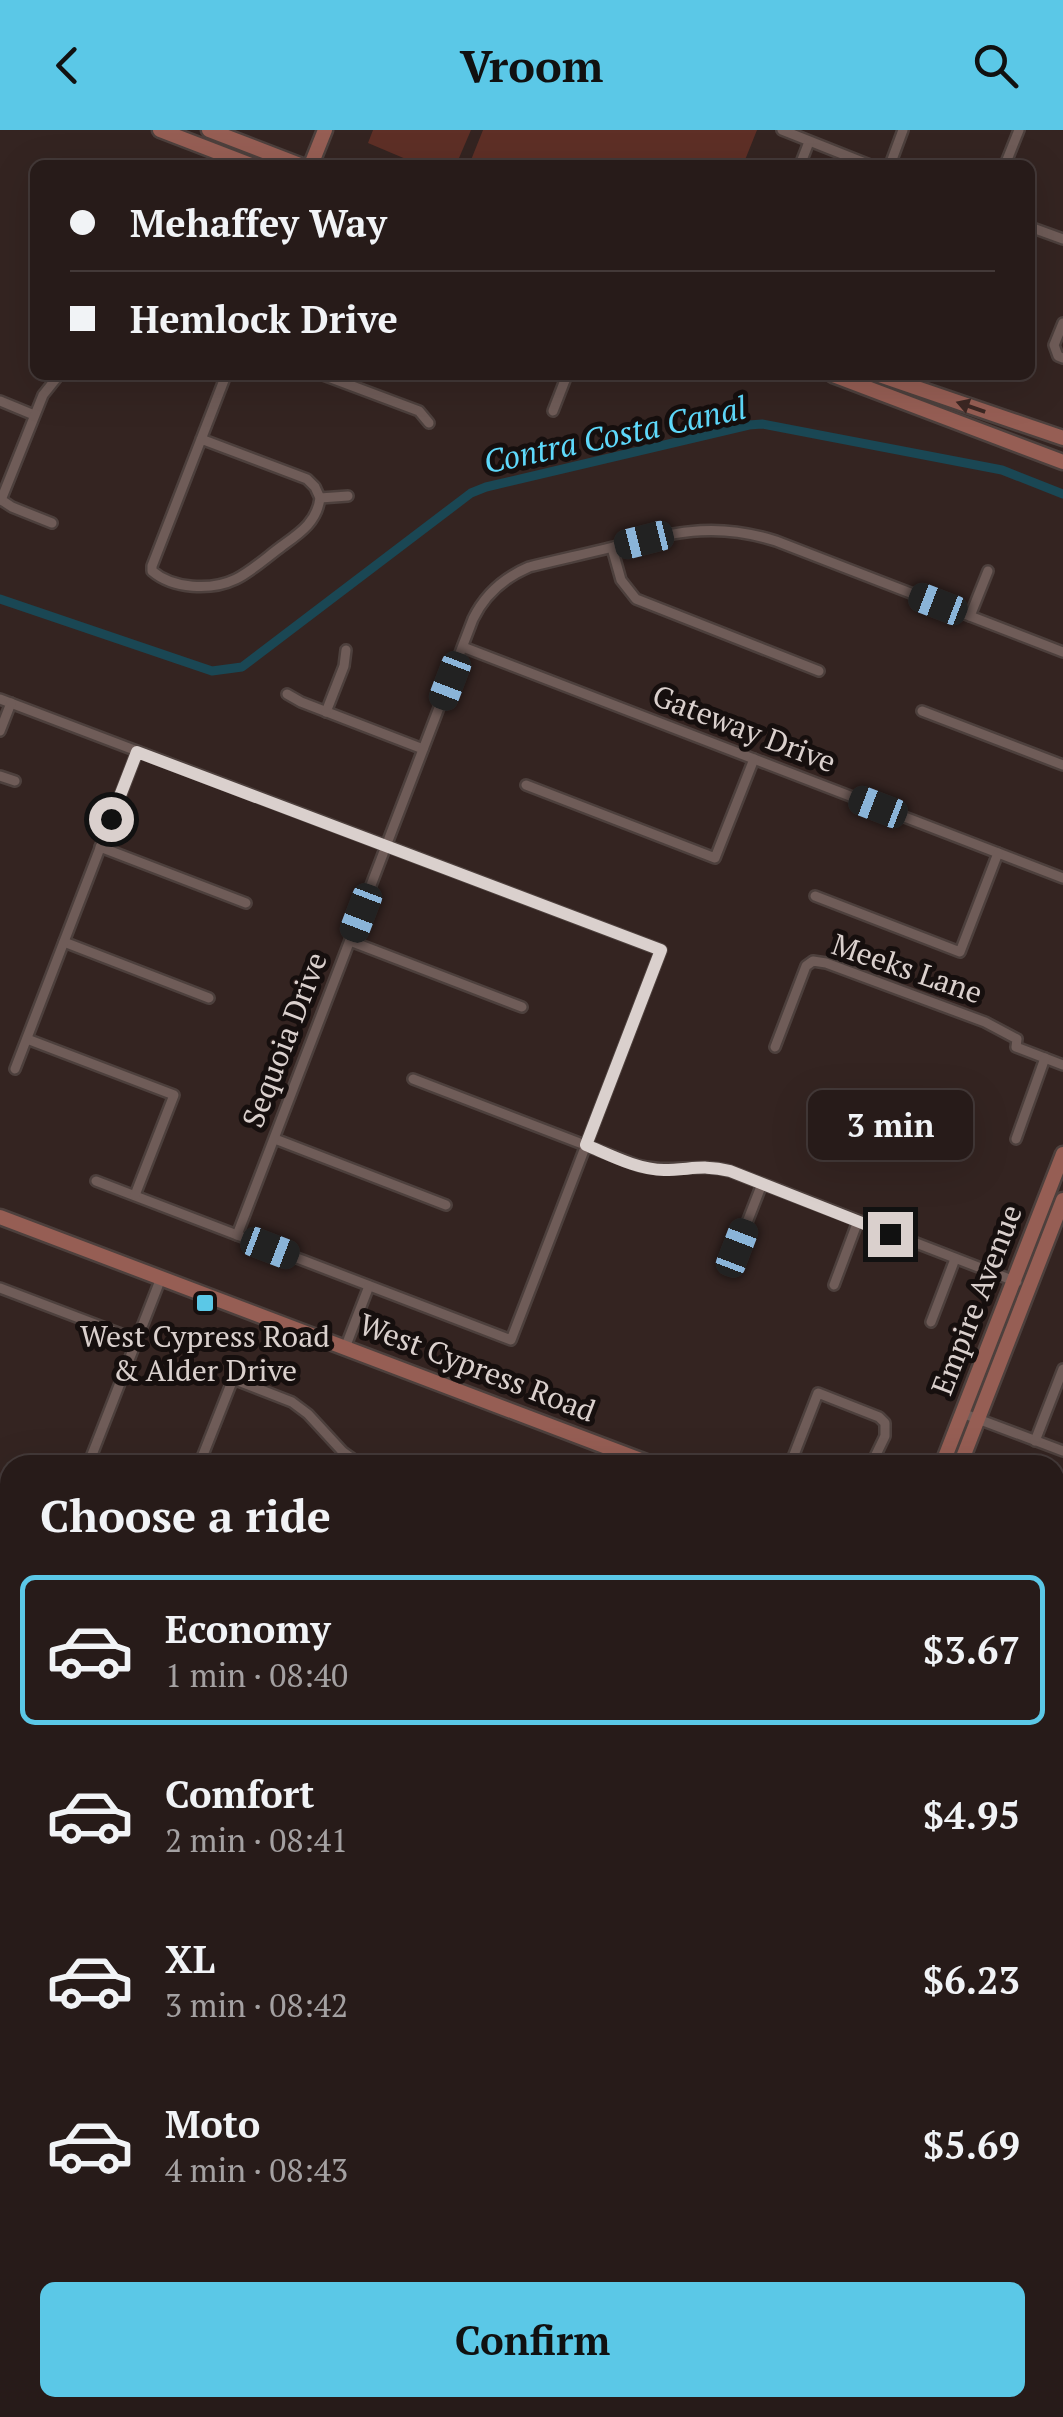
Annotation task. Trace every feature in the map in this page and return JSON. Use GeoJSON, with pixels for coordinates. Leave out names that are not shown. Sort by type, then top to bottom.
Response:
{"type":"FeatureCollection","features":[{"type":"Feature","properties":{"kind":"main road"},"geometry":{"type":"LineString","coordinates":[[160,130],[238,160]]}},
{"type":"Feature","properties":{"kind":"main road"},"geometry":{"type":"LineString","coordinates":[[209,130],[287,160]]}},
{"type":"Feature","properties":{"kind":"main road"},"geometry":{"type":"LineString","coordinates":[[313,160],[325,130]]}},
{"type":"Feature","properties":{"kind":"main road"},"geometry":{"type":"LineString","coordinates":[[846,380],[1063,462]]}},
{"type":"Feature","properties":{"kind":"main road"},"geometry":{"type":"LineString","coordinates":[[894,380],[1063,438]]}},
{"type":"Feature","properties":{"kind":"main road","name":"Empire Avenue"},"geometry":{"type":"LineString","coordinates":[[964,1455],[1063,1154]]}},
{"type":"Feature","properties":{"kind":"main road","name":"Empire Avenue"},"geometry":{"type":"LineString","coordinates":[[946,1455],[1063,1200]]}},
{"type":"Feature","properties":{"kind":"main road","name":"West Cypress Road"},"geometry":{"type":"LineString","coordinates":[[0,1218],[345,1348],[610,1455]]}},
{"type":"Feature","properties":{"kind":"street"},"geometry":{"type":"LineString","coordinates":[[782,130],[857,160]]}},
{"type":"Feature","properties":{"kind":"street"},"geometry":{"type":"LineString","coordinates":[[892,160],[903,130]]}},
{"type":"Feature","properties":{"kind":"street"},"geometry":{"type":"LineString","coordinates":[[1007,160],[1019,130]]}},
{"type":"Feature","properties":{"kind":"street"},"geometry":{"type":"LineString","coordinates":[[802,160],[809,142]]}},
{"type":"Feature","properties":{"kind":"street"},"geometry":{"type":"LineString","coordinates":[[1035,229],[1063,240]]}},
{"type":"Feature","properties":{"kind":"street"},"geometry":{"type":"LineString","coordinates":[[1063,323],[1054,345],[1063,358]]}},
{"type":"Feature","properties":{"kind":"street"},"geometry":{"type":"LineString","coordinates":[[52,523],[0,500],[34,414],[54,380]]}},
{"type":"Feature","properties":{"kind":"street"},"geometry":{"type":"LineString","coordinates":[[202,438],[307,479],[320,498],[314,519],[304,530],[238,578],[208,586],[188,586],[152,571],[154,560],[224,380]]}},
{"type":"Feature","properties":{"kind":"street"},"geometry":{"type":"LineString","coordinates":[[336,380],[420,411],[430,423]]}},
{"type":"Feature","properties":{"kind":"street"},"geometry":{"type":"LineString","coordinates":[[553,411],[565,380]]}},
{"type":"Feature","properties":{"kind":"street"},"geometry":{"type":"LineString","coordinates":[[0,401],[34,414]]}},
{"type":"Feature","properties":{"kind":"street"},"geometry":{"type":"LineString","coordinates":[[320,498],[348,496]]}},
{"type":"Feature","properties":{"kind":"street","name":"Sequoia Drive"},"geometry":{"type":"LineString","coordinates":[[237,1235],[478,608],[509,576],[529,567],[689,530],[732,530],[776,542],[1063,652]]}},
{"type":"Feature","properties":{"kind":"street"},"geometry":{"type":"LineString","coordinates":[[612,548],[620,580],[636,599],[819,671]]}},
{"type":"Feature","properties":{"kind":"street"},"geometry":{"type":"LineString","coordinates":[[970,616],[988,571]]}},
{"type":"Feature","properties":{"kind":"street","name":"Gateway Drive"},"geometry":{"type":"LineString","coordinates":[[462,647],[1063,878]]}},
{"type":"Feature","properties":{"kind":"street"},"geometry":{"type":"LineString","coordinates":[[326,712],[344,666],[346,650]]}},
{"type":"Feature","properties":{"kind":"street"},"geometry":{"type":"LineString","coordinates":[[287,694],[423,749]]}},
{"type":"Feature","properties":{"kind":"street"},"geometry":{"type":"LineString","coordinates":[[0,698],[661,950],[511,1340],[96,1180]]}},
{"type":"Feature","properties":{"kind":"street"},"geometry":{"type":"LineString","coordinates":[[0,730],[11,703]]}},
{"type":"Feature","properties":{"kind":"street"},"geometry":{"type":"LineString","coordinates":[[922,711],[1063,765]]}},
{"type":"Feature","properties":{"kind":"street"},"geometry":{"type":"LineString","coordinates":[[15,1068],[137,752]]}},
{"type":"Feature","properties":{"kind":"street"},"geometry":{"type":"LineString","coordinates":[[526,785],[715,858],[754,759]]}},
{"type":"Feature","properties":{"kind":"street"},"geometry":{"type":"LineString","coordinates":[[0,776],[14,782]]}},
{"type":"Feature","properties":{"kind":"street"},"geometry":{"type":"LineString","coordinates":[[100,847],[246,902]]}},
{"type":"Feature","properties":{"kind":"street"},"geometry":{"type":"LineString","coordinates":[[815,896],[960,952],[998,853]]}},
{"type":"Feature","properties":{"kind":"street"},"geometry":{"type":"LineString","coordinates":[[64,942],[209,998]]}},
{"type":"Feature","properties":{"kind":"street"},"geometry":{"type":"LineString","coordinates":[[350,942],[522,1007]]}},
{"type":"Feature","properties":{"kind":"street","name":"Meeks Lane"},"geometry":{"type":"LineString","coordinates":[[775,1047],[806,966],[812,961],[985,1022],[1017,1038],[1016,1047],[1063,1065]]}},
{"type":"Feature","properties":{"kind":"street"},"geometry":{"type":"LineString","coordinates":[[27,1039],[174,1095],[135,1195]]}},
{"type":"Feature","properties":{"kind":"street"},"geometry":{"type":"LineString","coordinates":[[1016,1139],[1045,1058]]}},
{"type":"Feature","properties":{"kind":"street"},"geometry":{"type":"LineString","coordinates":[[413,1079],[651,1169],[706,1166],[730,1171],[1022,1284]]}},
{"type":"Feature","properties":{"kind":"street"},"geometry":{"type":"LineString","coordinates":[[274,1139],[446,1205]]}},
{"type":"Feature","properties":{"kind":"street"},"geometry":{"type":"LineString","coordinates":[[737,1248],[762,1184]]}},
{"type":"Feature","properties":{"kind":"street"},"geometry":{"type":"LineString","coordinates":[[834,1284],[858,1221]]}},
{"type":"Feature","properties":{"kind":"street"},"geometry":{"type":"LineString","coordinates":[[931,1322],[955,1258]]}},
{"type":"Feature","properties":{"kind":"street"},"geometry":{"type":"LineString","coordinates":[[92,1455],[161,1278]]}},
{"type":"Feature","properties":{"kind":"street"},"geometry":{"type":"LineString","coordinates":[[345,1348],[369,1286]]}},
{"type":"Feature","properties":{"kind":"street"},"geometry":{"type":"LineString","coordinates":[[0,1288],[136,1340]]}},
{"type":"Feature","properties":{"kind":"street"},"geometry":{"type":"LineString","coordinates":[[1035,1440],[1063,1369]]}},
{"type":"Feature","properties":{"kind":"street"},"geometry":{"type":"LineString","coordinates":[[203,1455],[232,1379],[292,1402],[348,1455]]}},
{"type":"Feature","properties":{"kind":"street"},"geometry":{"type":"LineString","coordinates":[[794,1455],[818,1393],[879,1417],[885,1423],[885,1436],[876,1455]]}},
{"type":"Feature","properties":{"kind":"street"},"geometry":{"type":"LineString","coordinates":[[962,1413],[1063,1451]]}},
{"type":"Feature","properties":{"kind":"shaded area"},"geometry":{"type":"Polygon","coordinates":[[[373,130],[471,130],[458,160],[408,160],[368,143],[373,130]]]}},
{"type":"Feature","properties":{"kind":"shaded area"},"geometry":{"type":"Polygon","coordinates":[[[483,130],[757,130],[745,160],[471,160],[483,130]]]}},
{"type":"Feature","properties":{"kind":"waterway","name":"Contra Costa Canal"},"geometry":{"type":"LineString","coordinates":[[0,599],[212,671],[242,667],[471,493],[749,425],[762,424],[1002,470],[1063,494]]}},
{"type":"Feature","properties":{"kind":"place","name":"West Cypress Road & Alder Drive"},"geometry":{"type":"Point","coordinates":[205,1303]}},
{"type":"Feature","properties":{"kind":"route"},"geometry":{"type":"LineString","coordinates":[[111,819],[137,752],[661,950],[586,1145],[651,1169],[706,1166],[730,1171],[890,1234]]}}]}
